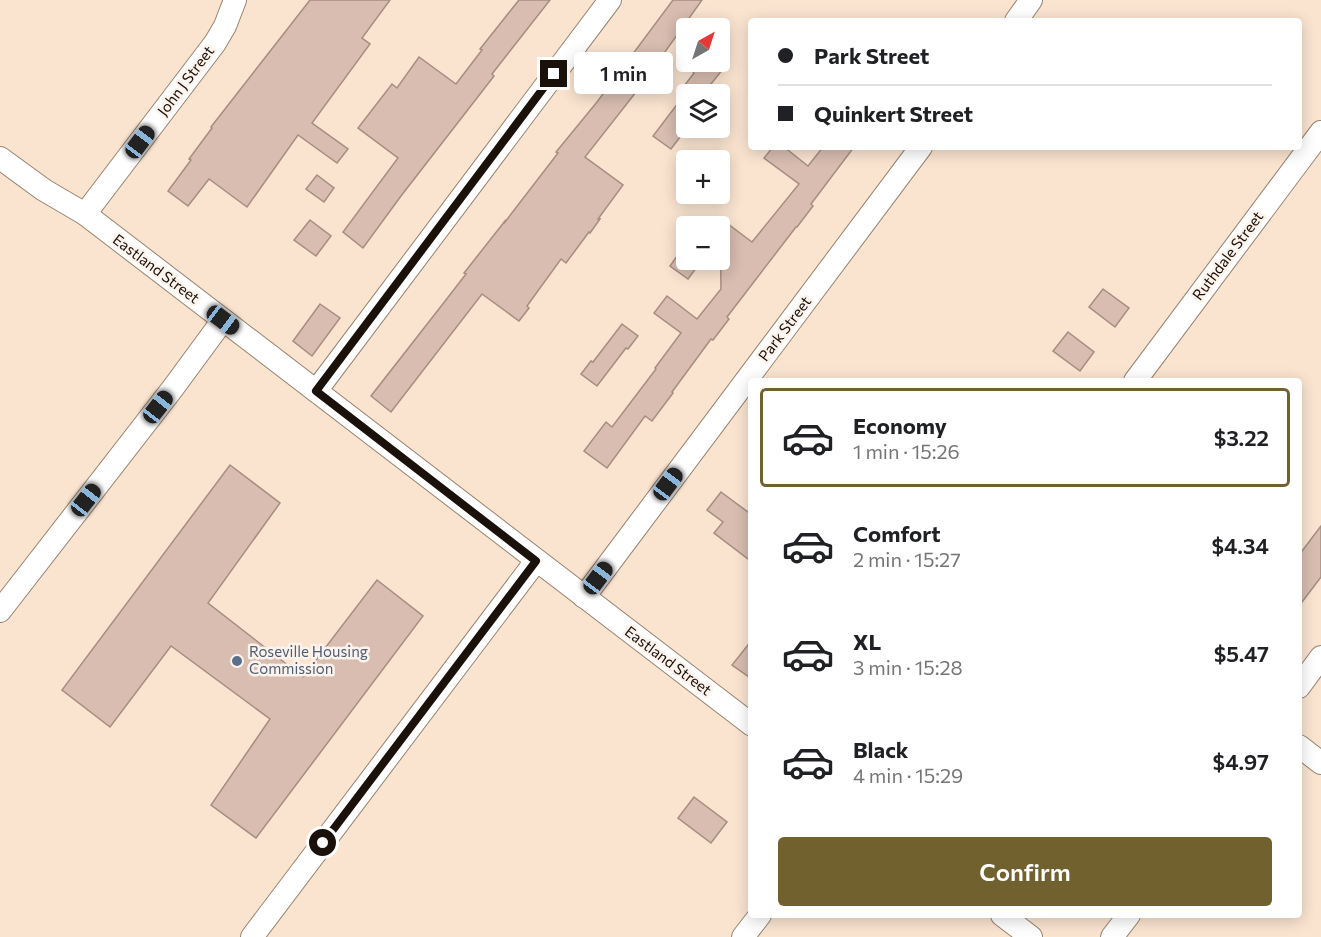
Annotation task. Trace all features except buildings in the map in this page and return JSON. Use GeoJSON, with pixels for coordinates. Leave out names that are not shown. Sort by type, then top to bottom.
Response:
{"type":"FeatureCollection","features":[{"type":"Feature","properties":{"kind":"street","name":"John J Street"},"geometry":{"type":"LineString","coordinates":[[85,214],[215,43],[225,26],[235,0]]}},
{"type":"Feature","properties":{"kind":"street"},"geometry":{"type":"LineString","coordinates":[[316,391],[610,0]]}},
{"type":"Feature","properties":{"kind":"street"},"geometry":{"type":"LineString","coordinates":[[1018,18],[1031,0]]}},
{"type":"Feature","properties":{"kind":"street","name":"Ruthdale Street"},"geometry":{"type":"LineString","coordinates":[[1137,378],[1321,132]]}},
{"type":"Feature","properties":{"kind":"street","name":"Park Street"},"geometry":{"type":"LineString","coordinates":[[584,597],[919,150]]}},
{"type":"Feature","properties":{"kind":"street","name":"Eastland Street"},"geometry":{"type":"LineString","coordinates":[[0,158],[44,190],[85,214],[748,722]]}},
{"type":"Feature","properties":{"kind":"street"},"geometry":{"type":"LineString","coordinates":[[0,611],[223,320]]}},
{"type":"Feature","properties":{"kind":"street"},"geometry":{"type":"LineString","coordinates":[[252,937],[536,561]]}},
{"type":"Feature","properties":{"kind":"street"},"geometry":{"type":"LineString","coordinates":[[1302,683],[1321,657]]}},
{"type":"Feature","properties":{"kind":"street"},"geometry":{"type":"LineString","coordinates":[[1302,748],[1321,763]]}},
{"type":"Feature","properties":{"kind":"street"},"geometry":{"type":"LineString","coordinates":[[743,937],[758,918]]}},
{"type":"Feature","properties":{"kind":"street"},"geometry":{"type":"LineString","coordinates":[[1006,918],[1031,937]]}},
{"type":"Feature","properties":{"kind":"street"},"geometry":{"type":"LineString","coordinates":[[1112,937],[1127,918]]}},
{"type":"Feature","properties":{"kind":"place","name":"Roseville Housing Commission"},"geometry":{"type":"Point","coordinates":[237,661]}},
{"type":"Feature","properties":{"kind":"route"},"geometry":{"type":"LineString","coordinates":[[323,843],[536,561],[316,391],[554,74]]}}]}
